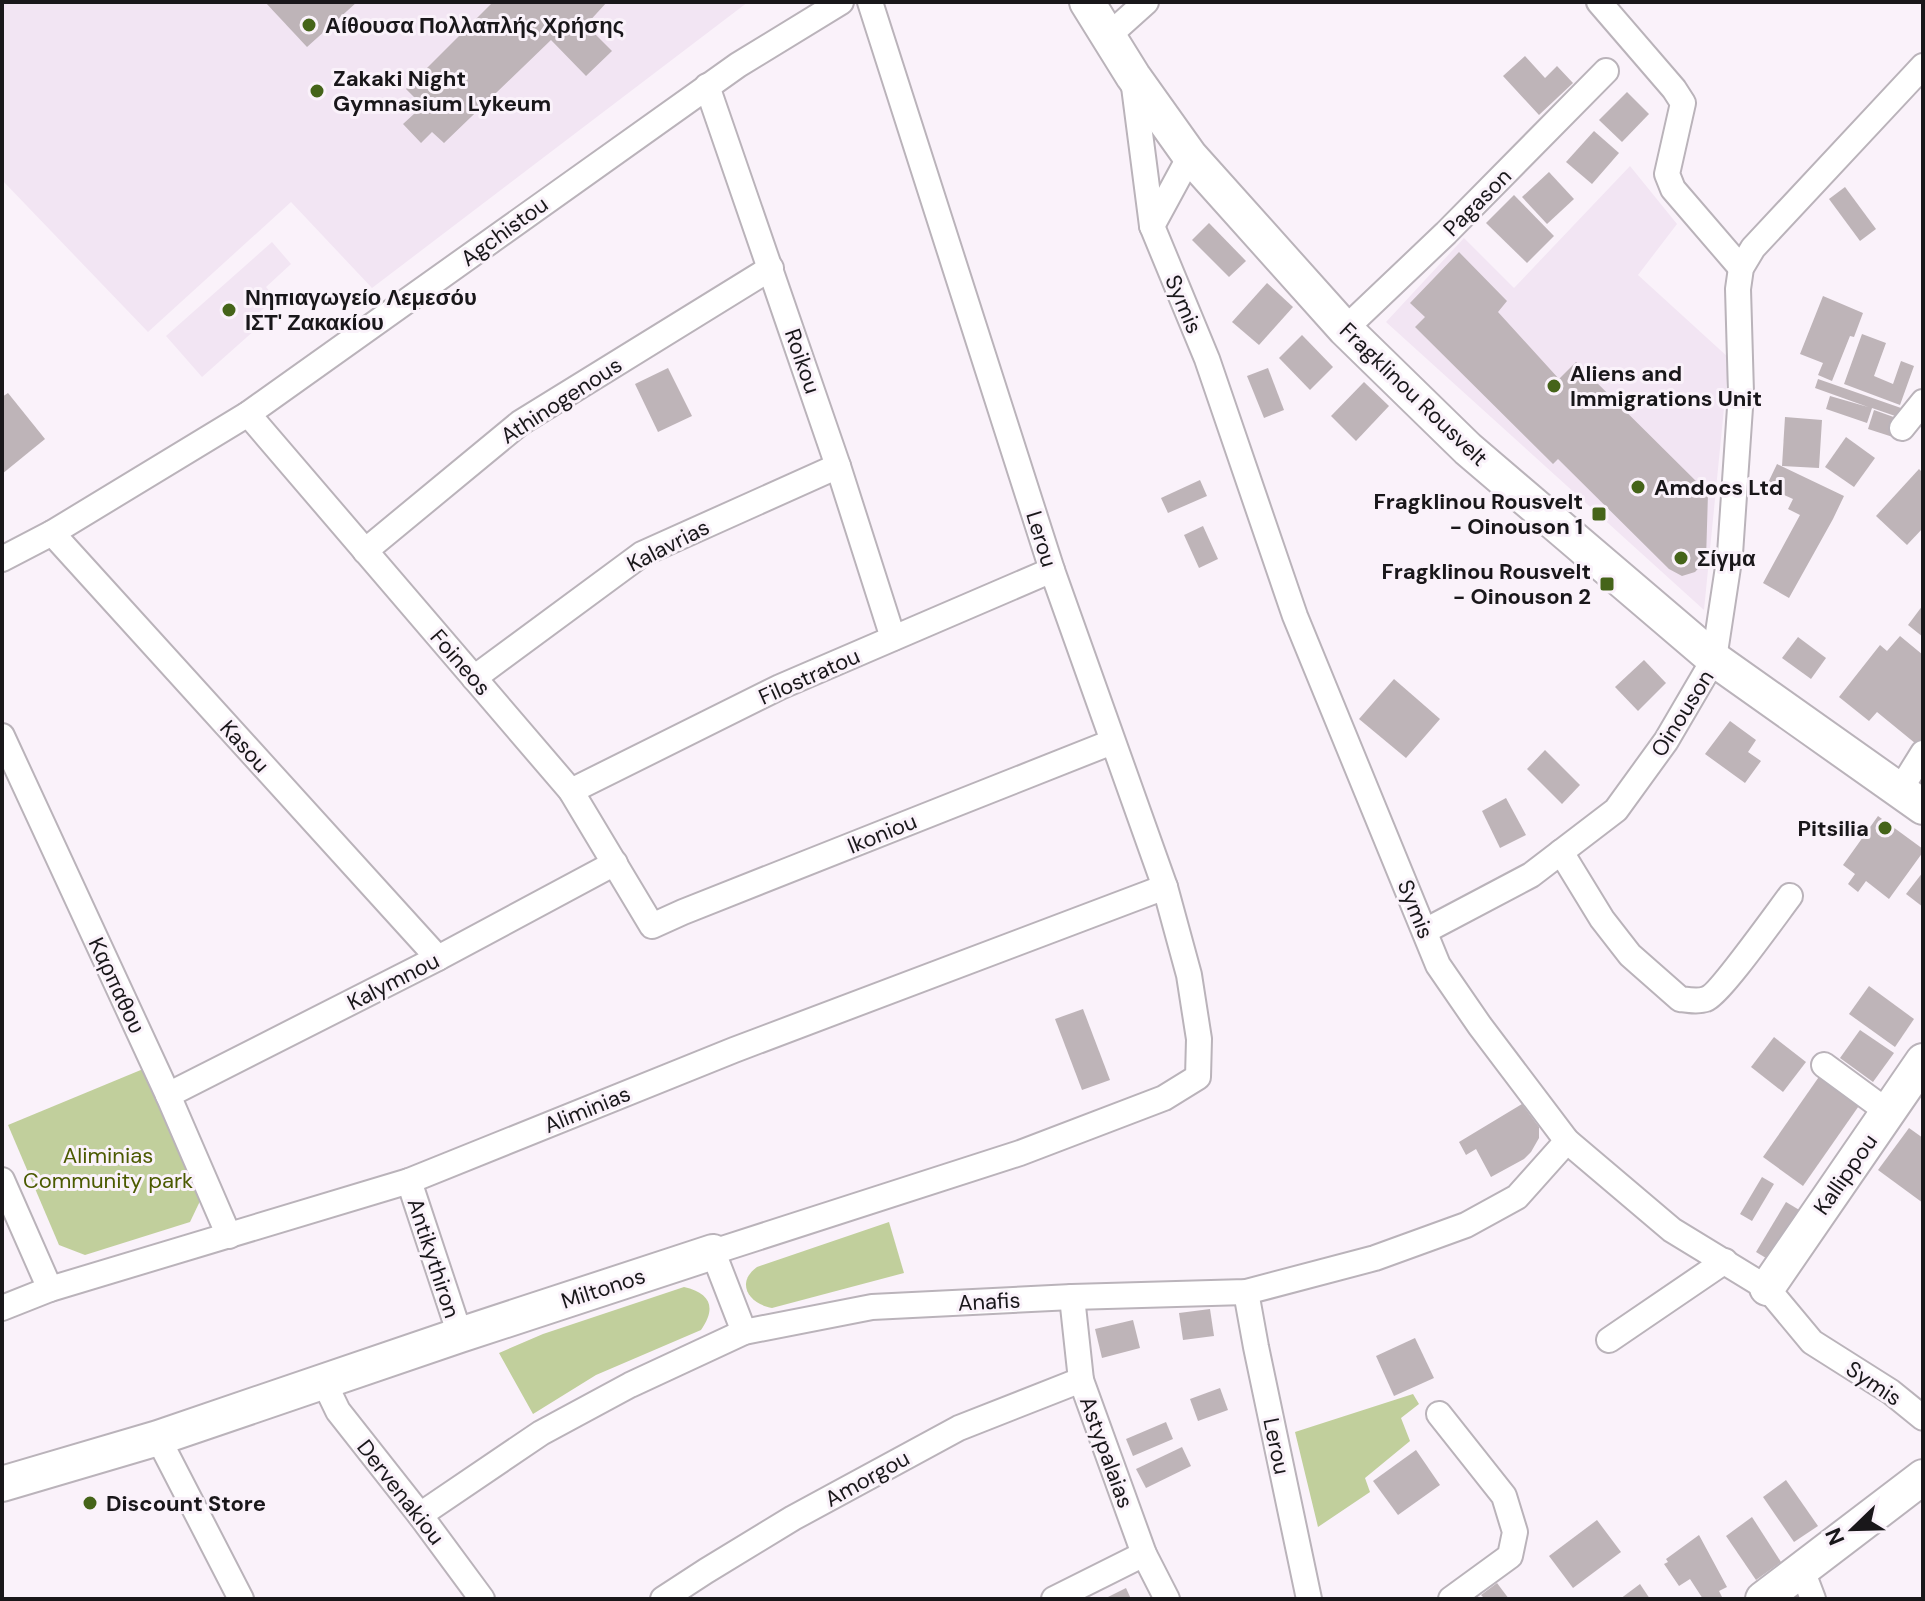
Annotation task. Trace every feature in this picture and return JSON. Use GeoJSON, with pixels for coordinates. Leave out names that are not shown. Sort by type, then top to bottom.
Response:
{"type":"FeatureCollection","features":[{"type":"Feature","properties":{"kind":"street","name":"Agchistou"},"geometry":{"type":"LineString","coordinates":[[2,559],[52,533],[248,414],[707,86],[841,2]]}},
{"type":"Feature","properties":{"kind":"street","name":"Lerou"},"geometry":{"type":"LineString","coordinates":[[870,2],[1052,570],[1165,887],[1189,975],[1199,1039],[1198,1077]]}},
{"type":"Feature","properties":{"kind":"street","name":"Fragklinou Rousvelt"},"geometry":{"type":"LineString","coordinates":[[1087,2],[1133,76],[1190,156],[1345,329],[1468,449],[1714,659],[1911,798]]}},
{"type":"Feature","properties":{"kind":"street"},"geometry":{"type":"LineString","coordinates":[[1107,37],[1146,2]]}},
{"type":"Feature","properties":{"kind":"street"},"geometry":{"type":"LineString","coordinates":[[1599,2],[1683,103],[1667,174],[1673,189],[1741,268],[1753,248],[1923,66]]}},
{"type":"Feature","properties":{"kind":"street","name":"Pagason"},"geometry":{"type":"LineString","coordinates":[[1345,329],[1446,233],[1606,71]]}},
{"type":"Feature","properties":{"kind":"street","name":"Symis"},"geometry":{"type":"LineString","coordinates":[[1133,76],[1152,226],[1207,359],[1295,616],[1438,965],[1567,1141],[1672,1230],[1767,1288],[1812,1342],[1891,1392],[1923,1418]]}},
{"type":"Feature","properties":{"kind":"street","name":"Roikou"},"geometry":{"type":"LineString","coordinates":[[707,86],[838,466],[893,638]]}},
{"type":"Feature","properties":{"kind":"street"},"geometry":{"type":"LineString","coordinates":[[1152,226],[1190,156]]}},
{"type":"Feature","properties":{"kind":"street","name":"Athinogenous"},"geometry":{"type":"LineString","coordinates":[[365,551],[520,423],[771,268]]}},
{"type":"Feature","properties":{"kind":"street","name":"Oinouson"},"geometry":{"type":"LineString","coordinates":[[1425,931],[1531,875],[1616,810],[1666,741],[1714,659],[1730,554],[1736,482],[1741,393],[1738,289],[1741,268]]}},
{"type":"Feature","properties":{"kind":"street"},"geometry":{"type":"LineString","coordinates":[[1902,428],[1923,402]]}},
{"type":"Feature","properties":{"kind":"street","name":"Foineos"},"geometry":{"type":"LineString","coordinates":[[248,414],[571,791],[652,926]]}},
{"type":"Feature","properties":{"kind":"street","name":"Kalavrias"},"geometry":{"type":"LineString","coordinates":[[474,678],[642,554],[838,466]]}},
{"type":"Feature","properties":{"kind":"street","name":"Kasou"},"geometry":{"type":"LineString","coordinates":[[52,533],[438,958]]}},
{"type":"Feature","properties":{"kind":"street","name":"Filostratou"},"geometry":{"type":"LineString","coordinates":[[571,791],[780,687],[1052,570]]}},
{"type":"Feature","properties":{"kind":"street","name":"Καρπαθου"},"geometry":{"type":"LineString","coordinates":[[2,736],[168,1095],[229,1236]]}},
{"type":"Feature","properties":{"kind":"street","name":"Ikoniou"},"geometry":{"type":"LineString","coordinates":[[652,926],[1112,742]]}},
{"type":"Feature","properties":{"kind":"street"},"geometry":{"type":"LineString","coordinates":[[1911,798],[1923,753]]}},
{"type":"Feature","properties":{"kind":"street"},"geometry":{"type":"LineString","coordinates":[[1561,852],[1602,919],[1630,955],[1680,999],[1707,999],[1721,986],[1790,896]]}},
{"type":"Feature","properties":{"kind":"street","name":"Kalymnou"},"geometry":{"type":"LineString","coordinates":[[168,1095],[438,958],[615,863]]}},
{"type":"Feature","properties":{"kind":"street","name":"Aliminias"},"geometry":{"type":"LineString","coordinates":[[2,1308],[50,1289],[409,1181],[734,1050],[1165,887]]}},
{"type":"Feature","properties":{"kind":"street","name":"Kallippou"},"geometry":{"type":"LineString","coordinates":[[1767,1288],[1923,1061]]}},
{"type":"Feature","properties":{"kind":"street"},"geometry":{"type":"LineString","coordinates":[[1824,1065],[1888,1112]]}},
{"type":"Feature","properties":{"kind":"street","name":"Miltonos"},"geometry":{"type":"LineString","coordinates":[[2,1484],[158,1438],[460,1335],[1020,1153],[1164,1098],[1198,1077]]}},
{"type":"Feature","properties":{"kind":"street","name":"Anafis"},"geometry":{"type":"LineString","coordinates":[[420,1515],[541,1433],[630,1385],[744,1332],[872,1307],[1246,1292],[1375,1258],[1466,1225],[1517,1197],[1567,1141]]}},
{"type":"Feature","properties":{"kind":"street"},"geometry":{"type":"LineString","coordinates":[[2,1180],[50,1289]]}},
{"type":"Feature","properties":{"kind":"street","name":"Antikythiron"},"geometry":{"type":"LineString","coordinates":[[409,1181],[460,1335]]}},
{"type":"Feature","properties":{"kind":"street"},"geometry":{"type":"LineString","coordinates":[[713,1252],[744,1332]]}},
{"type":"Feature","properties":{"kind":"street"},"geometry":{"type":"LineString","coordinates":[[1609,1340],[1725,1261]]}},
{"type":"Feature","properties":{"kind":"street","name":"Lerou"},"geometry":{"type":"LineString","coordinates":[[1246,1292],[1309,1599]]}},
{"type":"Feature","properties":{"kind":"street","name":"Astypalaias"},"geometry":{"type":"LineString","coordinates":[[1072,1297],[1081,1380],[1144,1554],[1167,1599]]}},
{"type":"Feature","properties":{"kind":"street","name":"Amorgou"},"geometry":{"type":"LineString","coordinates":[[663,1599],[793,1518],[959,1428],[1081,1380]]}},
{"type":"Feature","properties":{"kind":"street","name":"Dervenakiou"},"geometry":{"type":"LineString","coordinates":[[324,1382],[338,1411],[482,1599]]}},
{"type":"Feature","properties":{"kind":"street"},"geometry":{"type":"LineString","coordinates":[[1439,1414],[1504,1496],[1515,1532],[1510,1556],[1451,1599]]}},
{"type":"Feature","properties":{"kind":"street"},"geometry":{"type":"LineString","coordinates":[[158,1438],[234,1597]]}},
{"type":"Feature","properties":{"kind":"street"},"geometry":{"type":"LineString","coordinates":[[1763,1599],[1808,1584],[1923,1477]]}},
{"type":"Feature","properties":{"kind":"street"},"geometry":{"type":"LineString","coordinates":[[1054,1599],[1144,1554]]}},
{"type":"Feature","properties":{"kind":"shaded area","name":"Zakaki Night Gymnasium Lykeum"},"geometry":{"type":"Polygon","coordinates":[[[2,2],[748,2],[372,288],[291,202],[148,332],[2,180],[2,2]]]}},
{"type":"Feature","properties":{"kind":"shaded area"},"geometry":{"type":"Polygon","coordinates":[[[1630,166],[1677,224],[1638,275],[1729,358],[1704,610],[1386,322],[1464,238],[1514,288],[1630,166]]]}},
{"type":"Feature","properties":{"kind":"shaded area","name":"Νηπιαγωγείο Λεμεσόυ ΙΣΤ' Ζακακίου"},"geometry":{"type":"Polygon","coordinates":[[[272,242],[291,264],[266,287],[275,298],[250,321],[256,329],[202,377],[166,336],[272,242]]]}},
{"type":"Feature","properties":{"kind":"green space","name":"Aliminias Community park"},"geometry":{"type":"Polygon","coordinates":[[[148,1067],[201,1199],[190,1222],[85,1255],[59,1245],[8,1125],[148,1067]]]}},
{"type":"Feature","properties":{"kind":"green space"},"geometry":{"type":"Polygon","coordinates":[[[889,1222],[904,1273],[772,1308],[757,1302],[748,1292],[747,1280],[757,1267],[889,1222]]]}},
{"type":"Feature","properties":{"kind":"green space"},"geometry":{"type":"Polygon","coordinates":[[[684,1287],[700,1293],[708,1302],[709,1314],[701,1330],[596,1375],[533,1414],[499,1353],[543,1334],[684,1287]]]}},
{"type":"Feature","properties":{"kind":"green space"},"geometry":{"type":"Polygon","coordinates":[[[1413,1394],[1419,1404],[1401,1418],[1410,1441],[1365,1478],[1370,1492],[1318,1527],[1295,1432],[1413,1394]]]}},
{"type":"Feature","properties":{"kind":"building","name":"Αίθουσα Πολλαπλής Χρήσης"},"geometry":{"type":"Polygon","coordinates":[[[265,2],[357,2],[307,47],[265,2]]]}},
{"type":"Feature","properties":{"kind":"building"},"geometry":{"type":"Polygon","coordinates":[[[493,2],[607,2],[586,25],[612,51],[586,76],[551,40],[444,143],[432,132],[421,143],[403,124],[415,113],[411,110],[419,102],[406,89],[493,2]]]}},
{"type":"Feature","properties":{"kind":"building"},"geometry":{"type":"Polygon","coordinates":[[[1525,56],[1545,78],[1557,66],[1573,83],[1539,115],[1503,76],[1525,56]]]}},
{"type":"Feature","properties":{"kind":"building"},"geometry":{"type":"Polygon","coordinates":[[[1627,92],[1649,114],[1622,142],[1599,120],[1627,92]]]}},
{"type":"Feature","properties":{"kind":"building"},"geometry":{"type":"Polygon","coordinates":[[[1594,131],[1619,153],[1592,184],[1566,162],[1594,131]]]}},
{"type":"Feature","properties":{"kind":"building"},"geometry":{"type":"Polygon","coordinates":[[[1549,172],[1574,199],[1547,224],[1522,197],[1549,172]]]}},
{"type":"Feature","properties":{"kind":"building"},"geometry":{"type":"Polygon","coordinates":[[[1845,187],[1876,229],[1860,241],[1829,199],[1845,187]]]}},
{"type":"Feature","properties":{"kind":"building"},"geometry":{"type":"Polygon","coordinates":[[[1514,195],[1554,236],[1527,263],[1486,223],[1514,195]]]}},
{"type":"Feature","properties":{"kind":"building"},"geometry":{"type":"Polygon","coordinates":[[[1209,223],[1246,261],[1229,277],[1192,240],[1209,223]]]}},
{"type":"Feature","properties":{"kind":"building"},"geometry":{"type":"Polygon","coordinates":[[[1459,252],[1507,301],[1498,312],[1559,379],[1576,362],[1708,493],[1706,560],[1695,572],[1682,576],[1669,569],[1558,459],[1553,464],[1415,327],[1425,317],[1410,303],[1459,252]]]}},
{"type":"Feature","properties":{"kind":"building"},"geometry":{"type":"Polygon","coordinates":[[[1267,283],[1293,307],[1259,345],[1232,322],[1267,283]]]}},
{"type":"Feature","properties":{"kind":"building"},"geometry":{"type":"Polygon","coordinates":[[[1823,296],[1863,313],[1832,381],[1818,375],[1823,363],[1800,354],[1823,296]]]}},
{"type":"Feature","properties":{"kind":"building"},"geometry":{"type":"Polygon","coordinates":[[[1862,334],[1886,343],[1874,376],[1893,384],[1901,361],[1914,366],[1900,405],[1844,384],[1862,334]]]}},
{"type":"Feature","properties":{"kind":"building"},"geometry":{"type":"Polygon","coordinates":[[[1302,335],[1333,367],[1310,390],[1279,358],[1302,335]]]}},
{"type":"Feature","properties":{"kind":"building"},"geometry":{"type":"Polygon","coordinates":[[[668,368],[692,416],[658,432],[635,384],[668,368]]]}},
{"type":"Feature","properties":{"kind":"building"},"geometry":{"type":"Polygon","coordinates":[[[1268,368],[1284,410],[1264,418],[1247,376],[1268,368]]]}},
{"type":"Feature","properties":{"kind":"building"},"geometry":{"type":"Polygon","coordinates":[[[1818,379],[1901,408],[1898,417],[1872,408],[1867,423],[1826,409],[1830,396],[1868,407],[1815,388],[1818,379]]]}},
{"type":"Feature","properties":{"kind":"building"},"geometry":{"type":"Polygon","coordinates":[[[1364,382],[1389,406],[1356,441],[1331,416],[1364,382]]]}},
{"type":"Feature","properties":{"kind":"building"},"geometry":{"type":"Polygon","coordinates":[[[8,393],[45,439],[2,474],[2,397],[8,393]]]}},
{"type":"Feature","properties":{"kind":"building"},"geometry":{"type":"Polygon","coordinates":[[[1874,410],[1902,420],[1896,438],[1868,429],[1874,410]]]}},
{"type":"Feature","properties":{"kind":"building"},"geometry":{"type":"Polygon","coordinates":[[[1785,417],[1822,420],[1819,468],[1782,466],[1785,417]]]}},
{"type":"Feature","properties":{"kind":"building"},"geometry":{"type":"Polygon","coordinates":[[[1846,437],[1875,458],[1854,487],[1825,467],[1846,437]]]}},
{"type":"Feature","properties":{"kind":"building"},"geometry":{"type":"Polygon","coordinates":[[[1777,464],[1844,496],[1789,598],[1763,583],[1800,515],[1788,509],[1793,499],[1766,487],[1777,464]]]}},
{"type":"Feature","properties":{"kind":"building"},"geometry":{"type":"Polygon","coordinates":[[[1919,469],[1923,473],[1923,528],[1907,545],[1876,516],[1919,469]]]}},
{"type":"Feature","properties":{"kind":"building"},"geometry":{"type":"Polygon","coordinates":[[[1200,480],[1207,496],[1168,513],[1161,498],[1200,480]]]}},
{"type":"Feature","properties":{"kind":"building"},"geometry":{"type":"Polygon","coordinates":[[[1203,526],[1218,559],[1199,568],[1184,535],[1203,526]]]}},
{"type":"Feature","properties":{"kind":"building"},"geometry":{"type":"Polygon","coordinates":[[[1923,605],[1923,637],[1908,625],[1923,605]]]}},
{"type":"Feature","properties":{"kind":"building"},"geometry":{"type":"Polygon","coordinates":[[[1900,636],[1923,655],[1921,748],[1877,712],[1869,721],[1839,697],[1880,645],[1887,651],[1900,636]]]}},
{"type":"Feature","properties":{"kind":"building"},"geometry":{"type":"Polygon","coordinates":[[[1798,637],[1826,658],[1811,679],[1782,658],[1798,637]]]}},
{"type":"Feature","properties":{"kind":"building"},"geometry":{"type":"Polygon","coordinates":[[[1644,660],[1666,683],[1638,711],[1615,687],[1644,660]]]}},
{"type":"Feature","properties":{"kind":"building"},"geometry":{"type":"Polygon","coordinates":[[[1394,679],[1440,719],[1406,758],[1359,719],[1394,679]]]}},
{"type":"Feature","properties":{"kind":"building"},"geometry":{"type":"Polygon","coordinates":[[[1730,721],[1756,740],[1748,752],[1761,761],[1745,783],[1705,754],[1730,721]]]}},
{"type":"Feature","properties":{"kind":"building"},"geometry":{"type":"Polygon","coordinates":[[[1545,750],[1580,785],[1562,804],[1527,769],[1545,750]]]}},
{"type":"Feature","properties":{"kind":"building"},"geometry":{"type":"Polygon","coordinates":[[[1506,798],[1526,835],[1500,848],[1482,811],[1506,798]]]}},
{"type":"Feature","properties":{"kind":"building"},"geometry":{"type":"Polygon","coordinates":[[[1878,816],[1923,849],[1889,899],[1866,881],[1858,892],[1848,884],[1855,874],[1843,865],[1878,816]]]}},
{"type":"Feature","properties":{"kind":"building"},"geometry":{"type":"Polygon","coordinates":[[[1923,872],[1923,907],[1906,894],[1923,872]]]}},
{"type":"Feature","properties":{"kind":"building"},"geometry":{"type":"Polygon","coordinates":[[[1869,986],[1914,1019],[1895,1047],[1849,1014],[1869,986]]]}},
{"type":"Feature","properties":{"kind":"building"},"geometry":{"type":"Polygon","coordinates":[[[1083,1009],[1110,1080],[1082,1090],[1055,1019],[1083,1009]]]}},
{"type":"Feature","properties":{"kind":"building"},"geometry":{"type":"Polygon","coordinates":[[[1860,1030],[1894,1053],[1873,1082],[1840,1058],[1860,1030]]]}},
{"type":"Feature","properties":{"kind":"building"},"geometry":{"type":"Polygon","coordinates":[[[1774,1037],[1806,1062],[1783,1092],[1751,1067],[1774,1037]]]}},
{"type":"Feature","properties":{"kind":"building"},"geometry":{"type":"Polygon","coordinates":[[[1823,1071],[1863,1100],[1803,1186],[1763,1157],[1823,1071]]]}},
{"type":"Feature","properties":{"kind":"building"},"geometry":{"type":"Polygon","coordinates":[[[1522,1104],[1539,1127],[1539,1138],[1524,1159],[1491,1177],[1476,1149],[1466,1155],[1459,1142],[1522,1104]]]}},
{"type":"Feature","properties":{"kind":"building"},"geometry":{"type":"Polygon","coordinates":[[[1909,1128],[1923,1138],[1923,1203],[1878,1170],[1909,1128]]]}},
{"type":"Feature","properties":{"kind":"building"},"geometry":{"type":"Polygon","coordinates":[[[1762,1177],[1774,1184],[1752,1221],[1740,1214],[1762,1177]]]}},
{"type":"Feature","properties":{"kind":"building"},"geometry":{"type":"Polygon","coordinates":[[[1786,1202],[1801,1211],[1771,1261],[1756,1252],[1786,1202]]]}},
{"type":"Feature","properties":{"kind":"building"},"geometry":{"type":"Polygon","coordinates":[[[1210,1309],[1214,1336],[1183,1340],[1179,1313],[1210,1309]]]}},
{"type":"Feature","properties":{"kind":"building"},"geometry":{"type":"Polygon","coordinates":[[[1133,1320],[1140,1348],[1102,1358],[1095,1329],[1133,1320]]]}},
{"type":"Feature","properties":{"kind":"building"},"geometry":{"type":"Polygon","coordinates":[[[1415,1338],[1434,1378],[1394,1396],[1376,1356],[1415,1338]]]}},
{"type":"Feature","properties":{"kind":"building"},"geometry":{"type":"Polygon","coordinates":[[[1220,1388],[1228,1410],[1198,1421],[1190,1399],[1220,1388]]]}},
{"type":"Feature","properties":{"kind":"building"},"geometry":{"type":"Polygon","coordinates":[[[1166,1422],[1173,1439],[1133,1456],[1126,1439],[1166,1422]]]}},
{"type":"Feature","properties":{"kind":"building"},"geometry":{"type":"Polygon","coordinates":[[[1182,1447],[1191,1466],[1146,1488],[1136,1469],[1182,1447]]]}},
{"type":"Feature","properties":{"kind":"building"},"geometry":{"type":"Polygon","coordinates":[[[1416,1450],[1440,1485],[1398,1515],[1373,1481],[1416,1450]]]}},
{"type":"Feature","properties":{"kind":"building"},"geometry":{"type":"Polygon","coordinates":[[[1786,1480],[1818,1526],[1794,1542],[1763,1497],[1786,1480]]]}},
{"type":"Feature","properties":{"kind":"building"},"geometry":{"type":"Polygon","coordinates":[[[1752,1517],[1781,1562],[1756,1580],[1726,1536],[1752,1517]]]}},
{"type":"Feature","properties":{"kind":"building"},"geometry":{"type":"Polygon","coordinates":[[[1597,1520],[1621,1552],[1573,1588],[1549,1556],[1597,1520]]]}},
{"type":"Feature","properties":{"kind":"building"},"geometry":{"type":"Polygon","coordinates":[[[1699,1535],[1727,1587],[1719,1591],[1723,1599],[1703,1599],[1690,1579],[1679,1586],[1664,1564],[1668,1562],[1666,1559],[1699,1535]]]}},
{"type":"Feature","properties":{"kind":"building"},"geometry":{"type":"Polygon","coordinates":[[[1497,1583],[1509,1599],[1485,1599],[1481,1595],[1497,1583]]]}},
{"type":"Feature","properties":{"kind":"building"},"geometry":{"type":"Polygon","coordinates":[[[1640,1584],[1650,1599],[1620,1599],[1640,1584]]]}},
{"type":"Feature","properties":{"kind":"building"},"geometry":{"type":"Polygon","coordinates":[[[1126,1588],[1131,1599],[1109,1599],[1108,1597],[1126,1588]]]}},
{"type":"Feature","properties":{"kind":"place","name":"Αίθουσα Πολλαπλής Χρήσης"},"geometry":{"type":"Point","coordinates":[309,25]}},
{"type":"Feature","properties":{"kind":"place","name":"Zakaki Night Gymnasium Lykeum"},"geometry":{"type":"Point","coordinates":[317,91]}},
{"type":"Feature","properties":{"kind":"place","name":"Νηπιαγωγείο Λεμεσόυ ΙΣΤ' Ζακακίου"},"geometry":{"type":"Point","coordinates":[229,310]}},
{"type":"Feature","properties":{"kind":"place","name":"Aliens and Immigrations Unit"},"geometry":{"type":"Point","coordinates":[1554,386]}},
{"type":"Feature","properties":{"kind":"place","name":"Amdocs Ltd"},"geometry":{"type":"Point","coordinates":[1638,487]}},
{"type":"Feature","properties":{"kind":"place","name":"Fragklinou Rousvelt - Oinouson 1"},"geometry":{"type":"Point","coordinates":[1599,514]}},
{"type":"Feature","properties":{"kind":"place","name":"Σίγμα"},"geometry":{"type":"Point","coordinates":[1681,558]}},
{"type":"Feature","properties":{"kind":"place","name":"Fragklinou Rousvelt - Oinouson 2"},"geometry":{"type":"Point","coordinates":[1607,584]}},
{"type":"Feature","properties":{"kind":"place","name":"Pitsilia"},"geometry":{"type":"Point","coordinates":[1885,828]}},
{"type":"Feature","properties":{"kind":"place","name":"Discount Store"},"geometry":{"type":"Point","coordinates":[90,1503]}}]}
